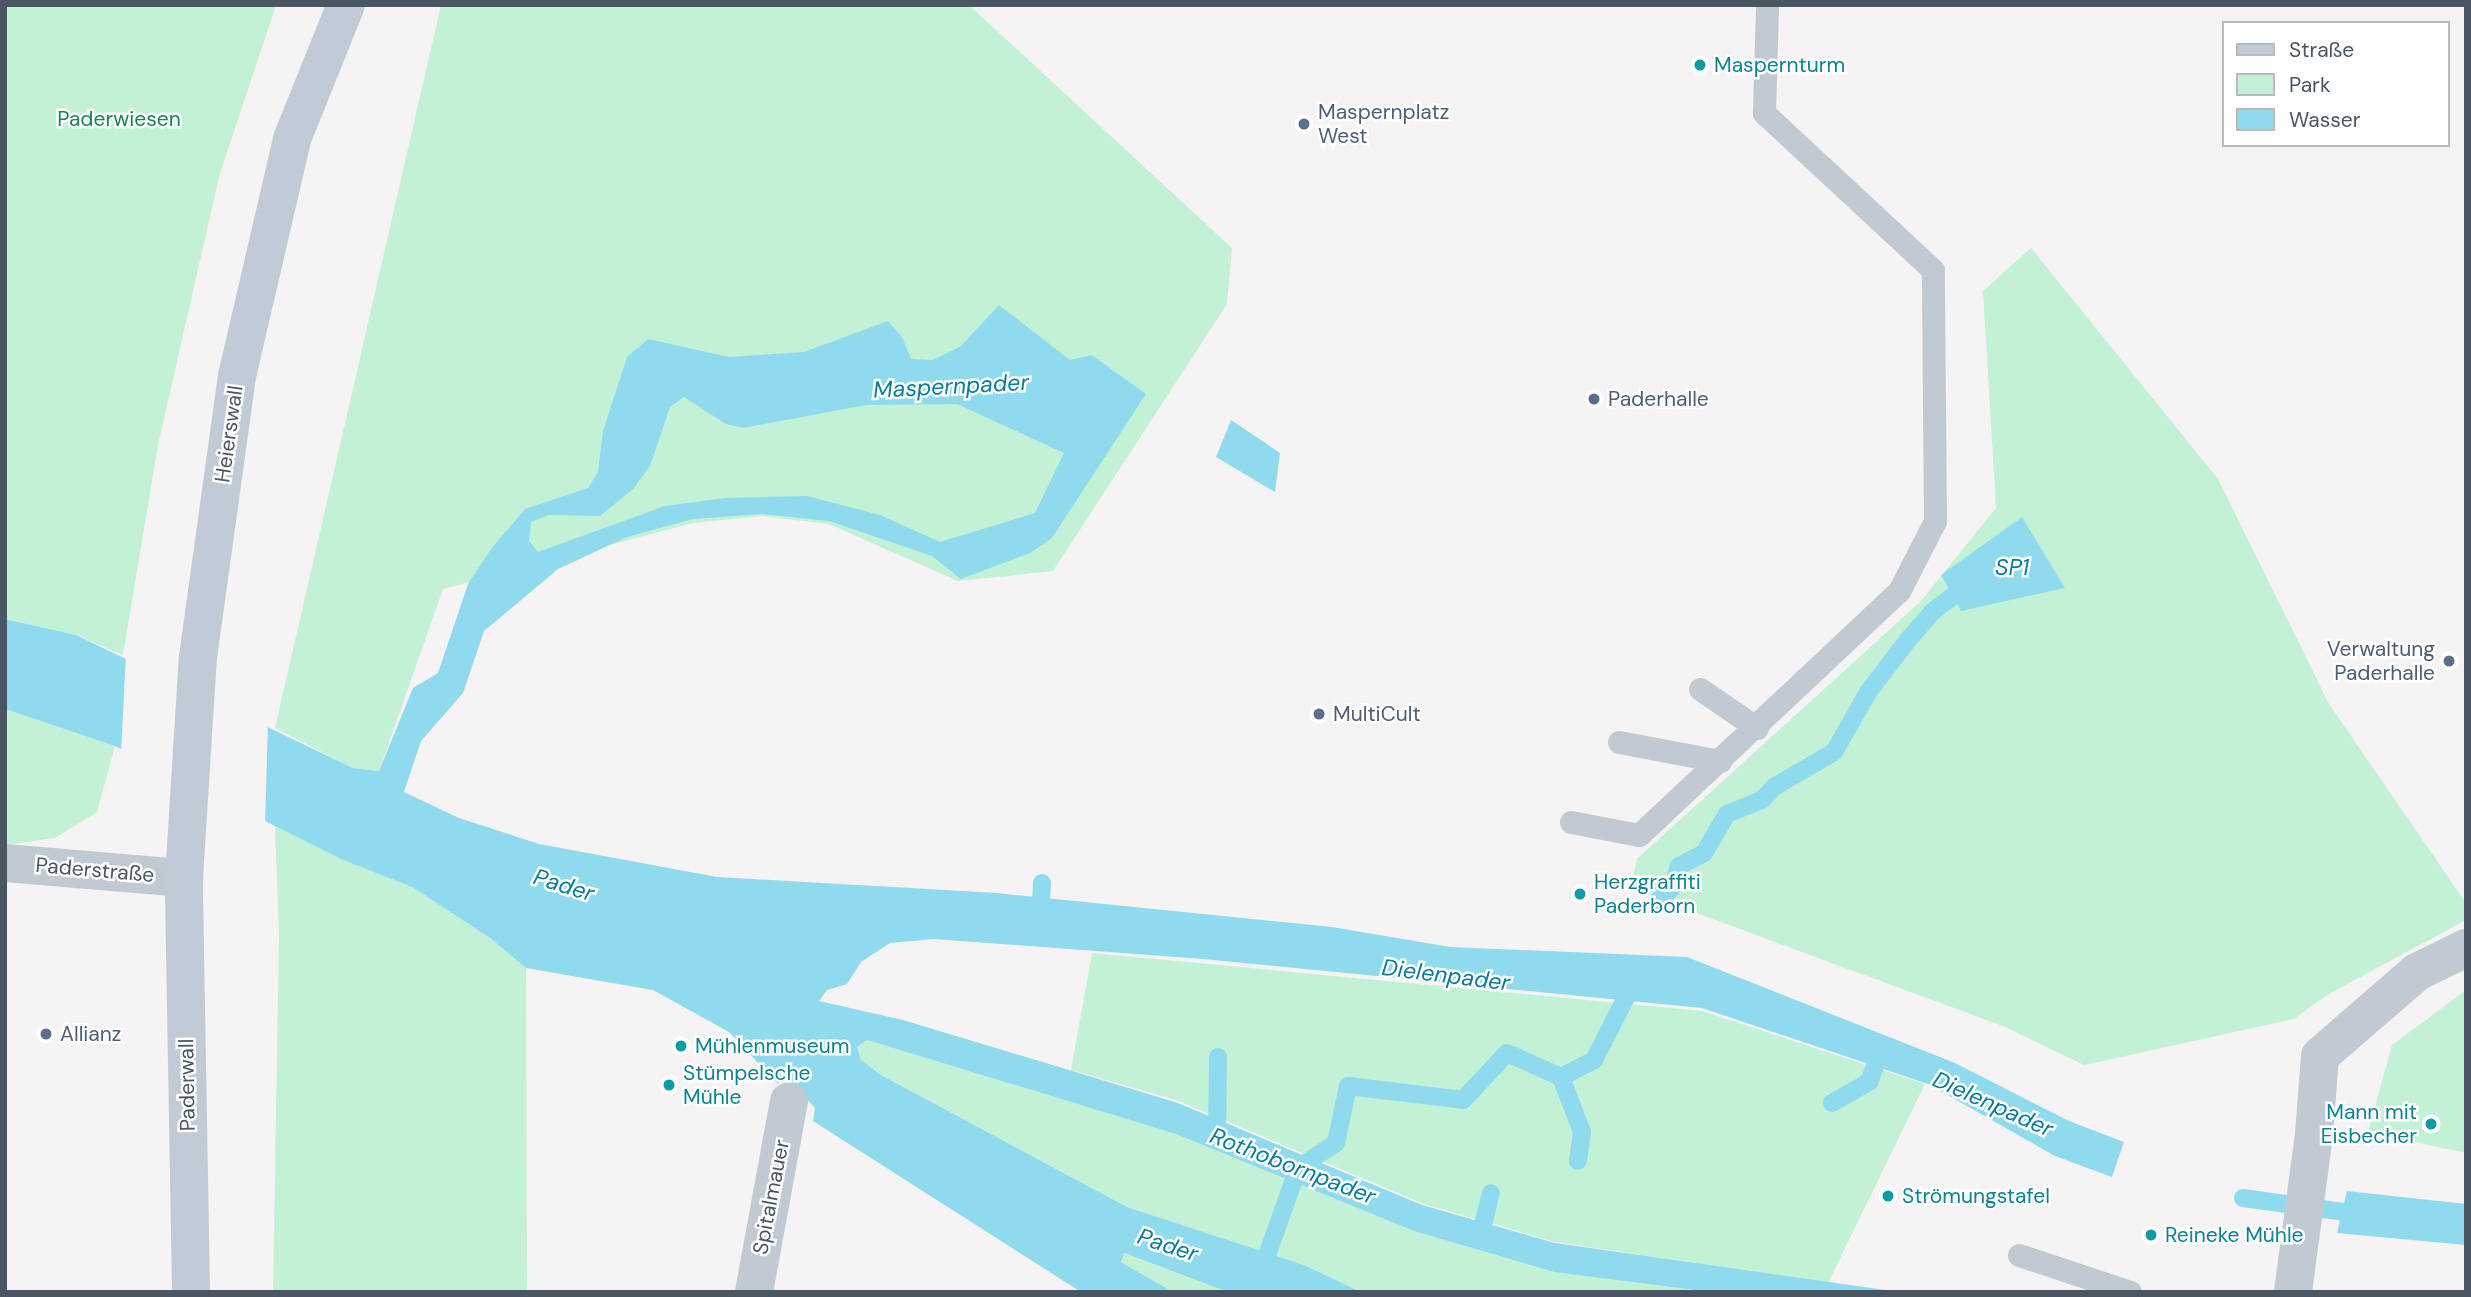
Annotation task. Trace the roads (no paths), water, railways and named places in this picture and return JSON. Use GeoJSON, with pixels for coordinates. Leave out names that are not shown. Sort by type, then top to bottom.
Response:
{"type":"FeatureCollection","features":[{"type":"Feature","properties":{"kind":"main road","name":"Heierswall"},"geometry":{"type":"LineString","coordinates":[[184,878],[185,814],[198,657],[240,363],[292,139],[346,5]]}},
{"type":"Feature","properties":{"kind":"main road","name":"Paderwall"},"geometry":{"type":"LineString","coordinates":[[184,878],[191,1292]]}},
{"type":"Feature","properties":{"kind":"street","name":"Paderstraße"},"geometry":{"type":"LineString","coordinates":[[5,863],[184,878]]}},
{"type":"Feature","properties":{"kind":"street"},"geometry":{"type":"LineString","coordinates":[[2293,1292],[2309,1174],[2319,1056],[2417,972],[2466,948]]}},
{"type":"Feature","properties":{"kind":"street","name":"Spitalmauer"},"geometry":{"type":"LineString","coordinates":[[754,1292],[789,1101]]}},
{"type":"Feature","properties":{"kind":"lane"},"geometry":{"type":"LineString","coordinates":[[1571,822],[1639,835],[1899,591],[1935,521],[1933,270],[1764,113],[1767,5]]}},
{"type":"Feature","properties":{"kind":"lane"},"geometry":{"type":"LineString","coordinates":[[1700,689],[1757,727]]}},
{"type":"Feature","properties":{"kind":"lane"},"geometry":{"type":"LineString","coordinates":[[1619,741],[1720,761]]}},
{"type":"Feature","properties":{"kind":"lane"},"geometry":{"type":"LineString","coordinates":[[2019,1255],[2130,1292]]}},
{"type":"Feature","properties":{"kind":"water"},"geometry":{"type":"Polygon","coordinates":[[[999,305],[1070,360],[1092,355],[1146,394],[1052,538],[1030,553],[961,579],[932,556],[829,521],[762,514],[693,519],[627,537],[558,569],[484,631],[463,693],[421,741],[404,792],[459,818],[539,844],[717,877],[997,893],[1332,927],[1450,947],[1687,957],[1955,1063],[2069,1121],[2124,1142],[2112,1177],[2055,1156],[1928,1084],[1702,1008],[1203,959],[934,939],[890,943],[861,962],[847,984],[827,990],[819,1001],[903,1020],[1178,1103],[1422,1205],[1555,1243],[1899,1292],[1710,1292],[1554,1272],[1414,1231],[1176,1134],[867,1040],[857,1047],[861,1060],[881,1075],[1127,1207],[1304,1265],[1361,1292],[1228,1292],[1124,1253],[1121,1262],[1173,1292],[1081,1292],[813,1121],[815,1108],[785,1075],[778,1084],[729,1032],[653,990],[526,968],[490,938],[412,887],[341,859],[115,746],[5,709],[5,619],[76,635],[353,768],[379,771],[413,688],[438,673],[468,584],[491,549],[525,509],[588,488],[598,472],[603,431],[627,357],[648,339],[729,357],[804,352],[888,321],[902,337],[911,359],[933,360],[961,346],[999,305]],[[684,397],[670,407],[650,466],[633,489],[600,516],[549,515],[531,522],[529,541],[538,552],[665,506],[725,498],[807,496],[880,515],[940,542],[1035,513],[1064,453],[957,404],[866,405],[743,428],[726,424],[684,397]]]}},
{"type":"Feature","properties":{"kind":"water"},"geometry":{"type":"Polygon","coordinates":[[[1231,420],[1280,453],[1275,492],[1216,457],[1231,420]]]}},
{"type":"Feature","properties":{"kind":"water","name":"SP1"},"geometry":{"type":"Polygon","coordinates":[[[2022,517],[2065,588],[1961,611],[1941,575],[2022,517]]]}},
{"type":"Feature","properties":{"kind":"water"},"geometry":{"type":"Polygon","coordinates":[[[2347,1191],[2466,1204],[2466,1245],[2337,1233],[2347,1191]]]}},
{"type":"Feature","properties":{"kind":"waterway"},"geometry":{"type":"LineString","coordinates":[[1657,902],[1672,888],[1679,866],[1704,853],[1727,814],[1762,800],[1774,787],[1834,752],[1869,691],[1908,640],[1932,612],[1970,583]]}},
{"type":"Feature","properties":{"kind":"waterway"},"geometry":{"type":"LineString","coordinates":[[1040,921],[1042,883]]}},
{"type":"Feature","properties":{"kind":"waterway","name":"Rothobornpader"},"geometry":{"type":"LineString","coordinates":[[1260,1275],[1298,1168],[1336,1143],[1348,1086],[1463,1100],[1507,1053],[1561,1077],[1594,1060],[1634,982]]}},
{"type":"Feature","properties":{"kind":"waterway"},"geometry":{"type":"LineString","coordinates":[[1832,1103],[1869,1082],[1880,1054]]}},
{"type":"Feature","properties":{"kind":"waterway","name":"Rothobornpader"},"geometry":{"type":"LineString","coordinates":[[1217,1137],[1218,1057]]}},
{"type":"Feature","properties":{"kind":"waterway"},"geometry":{"type":"LineString","coordinates":[[1561,1077],[1582,1132],[1578,1161]]}},
{"type":"Feature","properties":{"kind":"waterway"},"geometry":{"type":"LineString","coordinates":[[1480,1237],[1491,1193]]}},
{"type":"Feature","properties":{"kind":"waterway","name":"Dielenpader"},"geometry":{"type":"LineString","coordinates":[[2243,1198],[2365,1215]]}},
{"type":"Feature","properties":{"kind":"place","name":"Maspernturm"},"geometry":{"type":"Point","coordinates":[1700,65]}},
{"type":"Feature","properties":{"kind":"place","name":"Maspernplatz West"},"geometry":{"type":"Point","coordinates":[1304,124]}},
{"type":"Feature","properties":{"kind":"place","name":"Paderhalle"},"geometry":{"type":"Point","coordinates":[1594,399]}},
{"type":"Feature","properties":{"kind":"place","name":"Verwaltung Paderhalle"},"geometry":{"type":"Point","coordinates":[2449,661]}},
{"type":"Feature","properties":{"kind":"place","name":"MultiCult"},"geometry":{"type":"Point","coordinates":[1319,714]}},
{"type":"Feature","properties":{"kind":"place","name":"Herzgraffiti Paderborn"},"geometry":{"type":"Point","coordinates":[1580,894]}},
{"type":"Feature","properties":{"kind":"place","name":"Allianz"},"geometry":{"type":"Point","coordinates":[46,1034]}},
{"type":"Feature","properties":{"kind":"place","name":"Mühlenmuseum"},"geometry":{"type":"Point","coordinates":[681,1046]}},
{"type":"Feature","properties":{"kind":"place","name":"Stümpelsche Mühle"},"geometry":{"type":"Point","coordinates":[669,1085]}},
{"type":"Feature","properties":{"kind":"place","name":"Mann mit Eisbecher"},"geometry":{"type":"Point","coordinates":[2431,1124]}},
{"type":"Feature","properties":{"kind":"place","name":"Strömungstafel"},"geometry":{"type":"Point","coordinates":[1888,1196]}},
{"type":"Feature","properties":{"kind":"place","name":"Reineke Mühle"},"geometry":{"type":"Point","coordinates":[2151,1235]}},
{"type":"Feature","properties":{"kind":"park label","name":"Paderwiesen"},"geometry":{"type":"Point","coordinates":[119,119]}},
{"type":"Feature","properties":{"kind":"water label","name":"Maspernpader"},"geometry":{"type":"Point","coordinates":[951,386]}},
{"type":"Feature","properties":{"kind":"water label","name":"Pader"},"geometry":{"type":"Point","coordinates":[564,885]}},
{"type":"Feature","properties":{"kind":"water label","name":"Pader"},"geometry":{"type":"Point","coordinates":[1168,1245]}}]}
